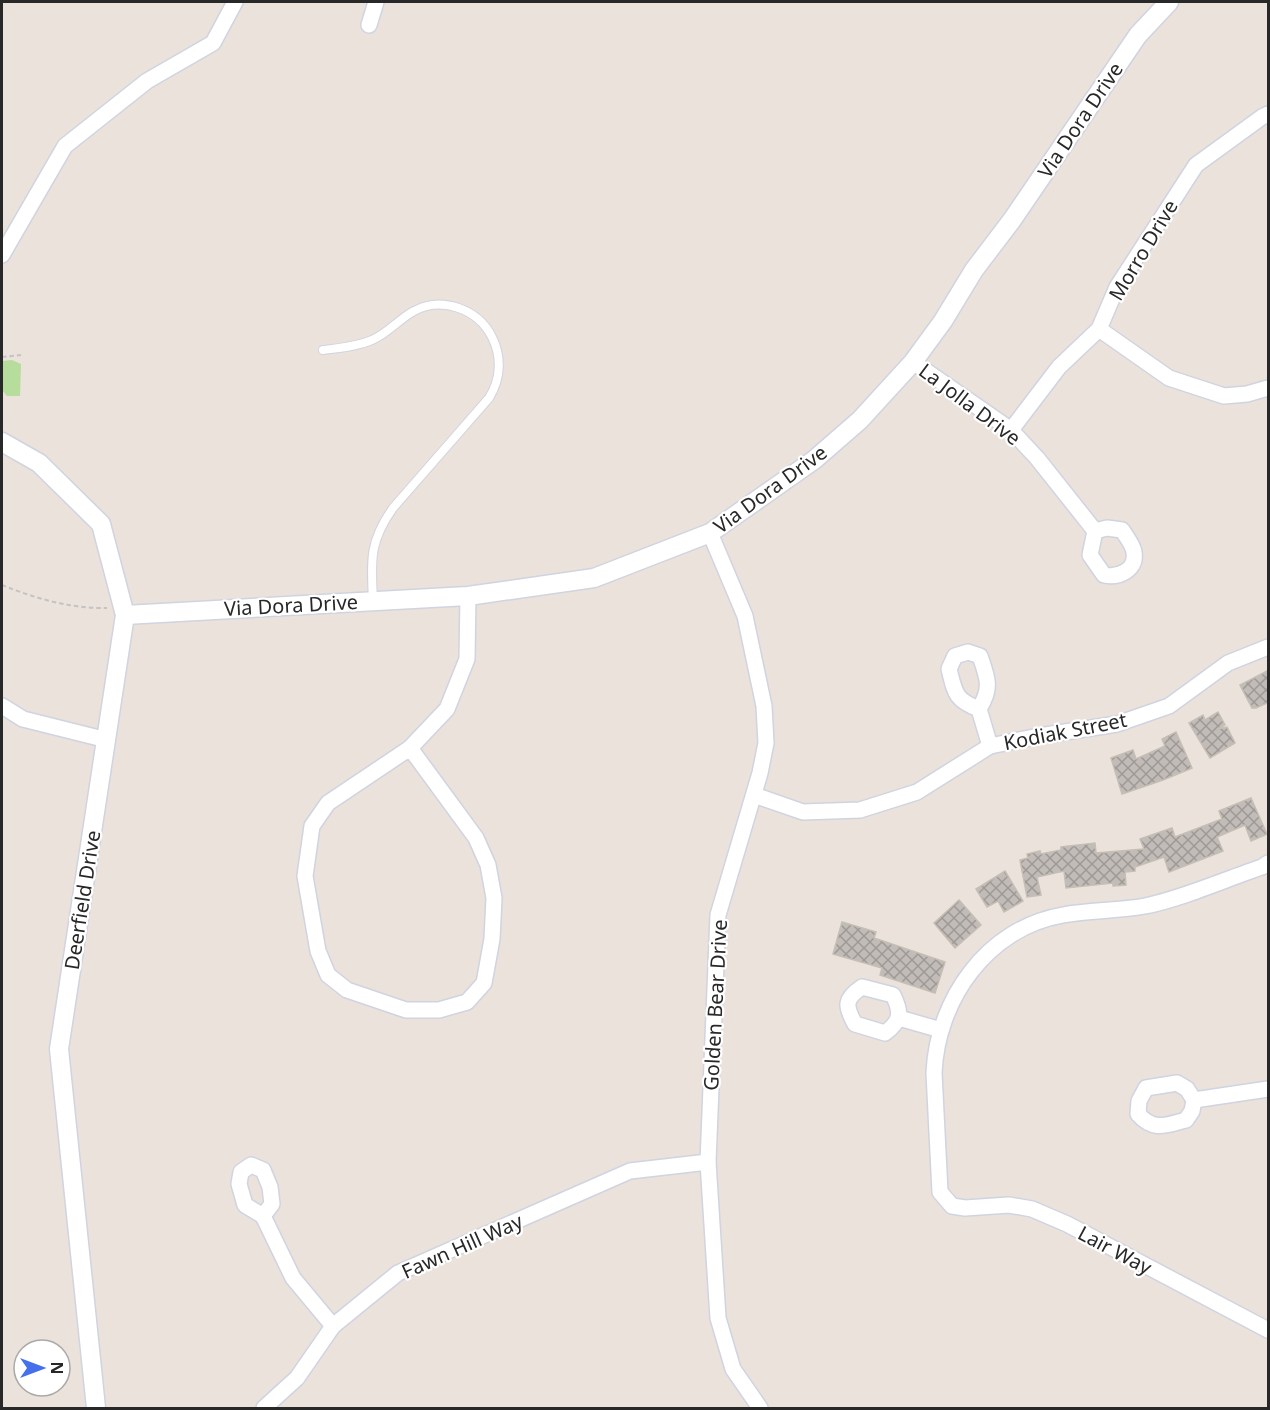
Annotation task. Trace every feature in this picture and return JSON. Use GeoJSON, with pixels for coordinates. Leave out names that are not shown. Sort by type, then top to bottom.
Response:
{"type":"FeatureCollection","features":[{"type":"Feature","properties":{"kind":"street"},"geometry":{"type":"LineString","coordinates":[[2,255],[65,146],[147,81],[213,43],[235,2]]}},
{"type":"Feature","properties":{"kind":"street"},"geometry":{"type":"LineString","coordinates":[[369,25],[376,2]]}},
{"type":"Feature","properties":{"kind":"street","name":"Via Dora Drive"},"geometry":{"type":"LineString","coordinates":[[123,610],[468,596],[594,578],[710,533],[814,460],[860,420],[913,362],[943,321],[974,270],[1138,35],[1169,2]]}},
{"type":"Feature","properties":{"kind":"street","name":"Morro Drive"},"geometry":{"type":"LineString","coordinates":[[1011,430],[1059,367],[1099,329],[1117,287],[1197,165],[1269,114]]}},
{"type":"Feature","properties":{"kind":"street"},"geometry":{"type":"LineString","coordinates":[[1099,329],[1169,378],[1224,396],[1246,394],[1269,388]]}},
{"type":"Feature","properties":{"kind":"street","name":"La Jolla Drive"},"geometry":{"type":"LineString","coordinates":[[913,362],[1011,430],[1037,458],[1095,531]]}},
{"type":"Feature","properties":{"kind":"street","name":"Deerfield Drive"},"geometry":{"type":"LineString","coordinates":[[2,442],[39,463],[101,524],[123,610],[107,740],[59,1049],[96,1408]]}},
{"type":"Feature","properties":{"kind":"street","name":"Golden Bear Drive"},"geometry":{"type":"LineString","coordinates":[[710,533],[745,616],[764,706],[766,742],[754,795],[718,915],[708,1162],[718,1318],[733,1369],[760,1408]]}},
{"type":"Feature","properties":{"kind":"street"},"geometry":{"type":"LineString","coordinates":[[410,748],[476,838],[488,865],[494,898],[492,939],[484,983],[466,1002],[440,1010],[406,1010],[347,990],[328,975],[318,951],[304,876],[312,826],[328,803],[410,748],[447,709],[466,659],[468,596]]}},
{"type":"Feature","properties":{"kind":"street","name":"Kodiak Street"},"geometry":{"type":"LineString","coordinates":[[754,795],[803,812],[860,810],[917,792],[990,746],[1117,724],[1169,706],[1228,663],[1269,647]]}},
{"type":"Feature","properties":{"kind":"street"},"geometry":{"type":"LineString","coordinates":[[2,706],[23,719],[107,740]]}},
{"type":"Feature","properties":{"kind":"street"},"geometry":{"type":"LineString","coordinates":[[979,710],[990,746]]}},
{"type":"Feature","properties":{"kind":"street"},"geometry":{"type":"LineString","coordinates":[[899,1018],[941,1030],[948,1009],[981,958],[1017,931],[1039,921],[1062,915],[1146,906],[1269,863]]}},
{"type":"Feature","properties":{"kind":"street","name":"Lair Way"},"geometry":{"type":"LineString","coordinates":[[941,1030],[934,1073],[938,1172],[940,1192],[952,1206],[965,1208],[1009,1205],[1032,1209],[1067,1224],[1269,1330]]}},
{"type":"Feature","properties":{"kind":"street"},"geometry":{"type":"LineString","coordinates":[[1194,1100],[1269,1089]]}},
{"type":"Feature","properties":{"kind":"street","name":"Fawn Hill Way"},"geometry":{"type":"LineString","coordinates":[[264,1408],[297,1378],[333,1326],[399,1273],[630,1171],[708,1162]]}},
{"type":"Feature","properties":{"kind":"street"},"geometry":{"type":"LineString","coordinates":[[263,1216],[293,1278],[333,1326]]}},
{"type":"Feature","properties":{"kind":"lane"},"geometry":{"type":"LineString","coordinates":[[322,350],[374,340],[414,311],[429,305],[460,308],[478,317],[497,346],[499,375],[492,393],[381,525],[372,554],[373,601]]}},
{"type":"Feature","properties":{"kind":"path"},"geometry":{"type":"LineString","coordinates":[[2,357],[21,355]]}},
{"type":"Feature","properties":{"kind":"path"},"geometry":{"type":"LineString","coordinates":[[2,585],[40,598],[68,604],[123,610]]}},
{"type":"Feature","properties":{"kind":"green space"},"geometry":{"type":"Polygon","coordinates":[[[12,360],[21,364],[20,396],[7,396],[2,390],[2,361],[12,360]]]}},
{"type":"Feature","properties":{"kind":"building"},"geometry":{"type":"Polygon","coordinates":[[[1269,670],[1269,702],[1252,708],[1240,685],[1269,670]]]}},
{"type":"Feature","properties":{"kind":"building"},"geometry":{"type":"Polygon","coordinates":[[[1218,712],[1225,725],[1217,729],[1227,727],[1235,743],[1210,758],[1189,723],[1203,715],[1205,720],[1218,712]]]}},
{"type":"Feature","properties":{"kind":"building"},"geometry":{"type":"Polygon","coordinates":[[[1176,732],[1192,768],[1122,794],[1111,758],[1133,750],[1136,759],[1165,746],[1162,739],[1176,732]]]}},
{"type":"Feature","properties":{"kind":"building"},"geometry":{"type":"Polygon","coordinates":[[[1251,798],[1267,834],[1251,841],[1245,825],[1217,837],[1223,851],[1169,872],[1164,857],[1135,867],[1135,871],[1125,872],[1126,885],[1113,886],[1113,883],[1066,888],[1064,871],[1037,877],[1041,895],[1027,897],[1020,860],[1028,858],[1027,854],[1040,851],[1041,854],[1061,850],[1061,847],[1095,843],[1096,853],[1144,849],[1140,839],[1172,828],[1175,837],[1222,819],[1219,811],[1251,798]]]}},
{"type":"Feature","properties":{"kind":"building"},"geometry":{"type":"Polygon","coordinates":[[[1005,871],[1023,901],[1004,912],[998,901],[987,907],[976,889],[1005,871]]]}},
{"type":"Feature","properties":{"kind":"building"},"geometry":{"type":"Polygon","coordinates":[[[959,900],[981,925],[955,948],[934,923],[959,900]]]}},
{"type":"Feature","properties":{"kind":"building"},"geometry":{"type":"Polygon","coordinates":[[[842,922],[876,932],[874,938],[945,962],[935,993],[880,975],[882,968],[833,954],[842,922]]]}}]}
